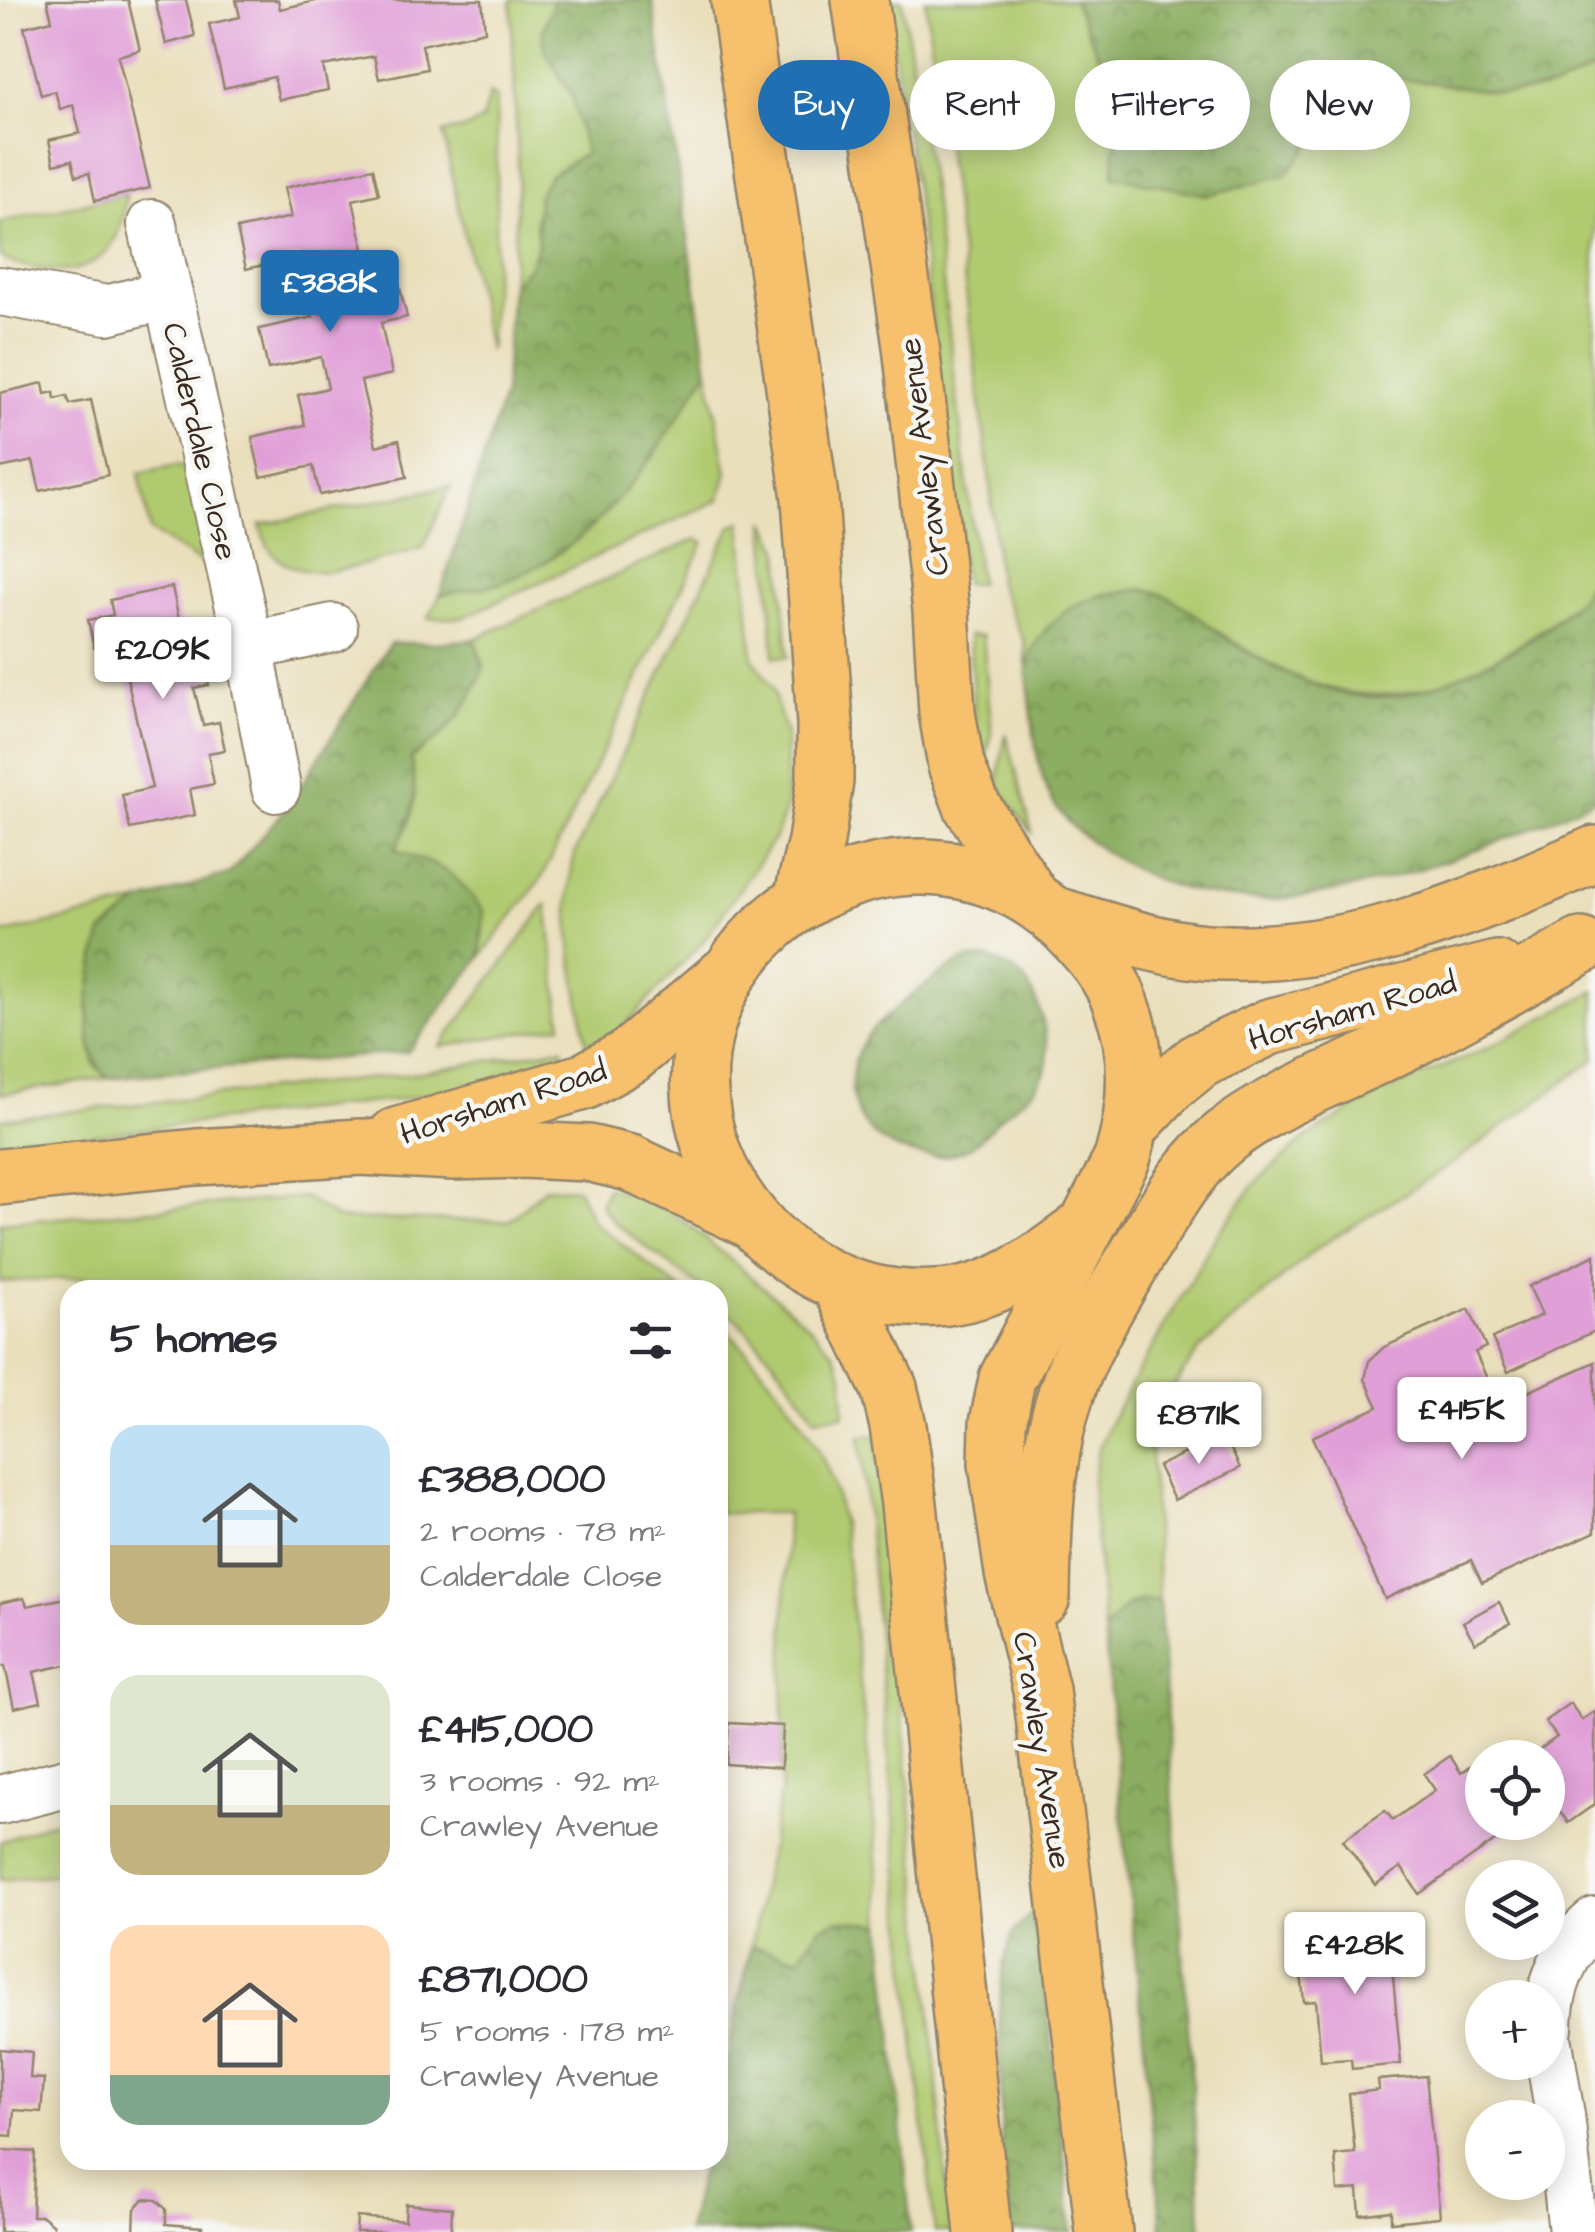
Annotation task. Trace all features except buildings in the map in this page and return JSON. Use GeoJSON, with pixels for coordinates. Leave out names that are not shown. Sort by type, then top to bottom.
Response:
{"type":"FeatureCollection","features":[{"type":"Feature","properties":{"kind":"main road"},"geometry":{"type":"LineString","coordinates":[[740,0],[810,498],[826,724],[825,780],[802,899]]}},
{"type":"Feature","properties":{"kind":"main road","name":"Crawley Avenue"},"geometry":{"type":"LineString","coordinates":[[860,0],[910,346],[956,764],[972,806],[1044,906],[1103,968],[1121,1004],[1134,1056],[1132,1124],[1122,1159],[1023,1344],[1007,1380],[998,1423],[997,1464],[1012,1574],[1041,1690],[1104,2232]]}},
{"type":"Feature","properties":{"kind":"main road","name":"Horsham Road"},"geometry":{"type":"LineString","coordinates":[[361,1147],[583,1082],[630,1056],[732,970],[772,922],[802,899],[856,874],[916,865],[975,873],[1044,906],[1149,943],[1203,952],[1266,954],[1342,943],[1422,924],[1595,854]]}},
{"type":"Feature","properties":{"kind":"main road"},"geometry":{"type":"LineString","coordinates":[[1041,1690],[1043,1508],[1051,1450],[1065,1398],[1076,1366],[1112,1295],[1180,1184],[1223,1138],[1296,1093],[1466,1012],[1588,942]]}},
{"type":"Feature","properties":{"kind":"main road","name":"Horsham Road"},"geometry":{"type":"LineString","coordinates":[[1132,1124],[1169,1084],[1200,1060],[1269,1027],[1394,998],[1588,942]]}},
{"type":"Feature","properties":{"kind":"main road"},"geometry":{"type":"LineString","coordinates":[[732,970],[711,1015],[701,1064],[703,1114],[719,1169],[749,1219],[790,1258],[841,1286],[889,1298],[938,1298],[987,1289],[1032,1268],[1084,1228]]}},
{"type":"Feature","properties":{"kind":"main road","name":"Horsham Road"},"geometry":{"type":"LineString","coordinates":[[0,1177],[361,1147],[588,1153],[630,1163],[749,1219]]}},
{"type":"Feature","properties":{"kind":"main road"},"geometry":{"type":"LineString","coordinates":[[841,1286],[888,1388],[898,1426],[983,2232]]}},
{"type":"Feature","properties":{"kind":"street","name":"Calderdale Close"},"geometry":{"type":"LineString","coordinates":[[152,224],[249,646],[276,788]]}},
{"type":"Feature","properties":{"kind":"street","name":"Calderdale Close"},"geometry":{"type":"LineString","coordinates":[[0,292],[107,310],[168,294]]}},
{"type":"Feature","properties":{"kind":"street"},"geometry":{"type":"LineString","coordinates":[[249,646],[333,628]]}},
{"type":"Feature","properties":{"kind":"street"},"geometry":{"type":"LineString","coordinates":[[0,1800],[60,1785]]}},
{"type":"Feature","properties":{"kind":"street"},"geometry":{"type":"LineString","coordinates":[[1556,1980],[1562,1963],[1595,1922]]}},
{"type":"Feature","properties":{"kind":"street"},"geometry":{"type":"LineString","coordinates":[[1554,2080],[1573,2232]]}},
{"type":"Feature","properties":{"kind":"green space"},"geometry":{"type":"Polygon","coordinates":[[[511,0],[554,0],[543,31],[559,76],[572,95],[585,153],[549,176],[535,217],[538,244],[530,265],[512,285],[518,172],[511,0]]]}},
{"type":"Feature","properties":{"kind":"green space"},"geometry":{"type":"Polygon","coordinates":[[[554,0],[652,0],[708,370],[646,465],[597,522],[537,567],[501,583],[440,595],[504,394],[512,285],[530,265],[538,244],[537,197],[549,176],[585,153],[572,95],[545,51],[543,31],[554,0]]]}},
{"type":"Feature","properties":{"kind":"green space"},"geometry":{"type":"Polygon","coordinates":[[[886,0],[902,0],[911,60],[910,150],[925,150],[979,583],[964,584],[918,209],[886,0]]]}},
{"type":"Feature","properties":{"kind":"green space"},"geometry":{"type":"Polygon","coordinates":[[[925,0],[1073,0],[1101,60],[1075,60],[1075,150],[1115,150],[1114,176],[1285,175],[1306,150],[1410,150],[1410,80],[1508,94],[1555,88],[1595,69],[1595,573],[1581,596],[1518,645],[1468,673],[1422,689],[1380,695],[1340,691],[1301,679],[1220,634],[1176,603],[1046,631],[1026,663],[1025,643],[998,584],[990,482],[946,150],[1055,150],[1055,60],[934,60],[925,0]]]}},
{"type":"Feature","properties":{"kind":"green space"},"geometry":{"type":"Polygon","coordinates":[[[1073,0],[1595,0],[1595,69],[1555,88],[1508,94],[1410,80],[1410,60],[1270,60],[1270,150],[1306,150],[1285,175],[1208,195],[1114,176],[1115,150],[1250,150],[1250,60],[1101,60],[1073,0]]]}},
{"type":"Feature","properties":{"kind":"green space"},"geometry":{"type":"Polygon","coordinates":[[[490,93],[496,98],[497,161],[489,351],[443,133],[482,120],[490,93]]]}},
{"type":"Feature","properties":{"kind":"green space"},"geometry":{"type":"Polygon","coordinates":[[[126,194],[120,228],[105,253],[94,262],[65,271],[46,270],[0,257],[0,222],[126,194]]]}},
{"type":"Feature","properties":{"kind":"green space"},"geometry":{"type":"Polygon","coordinates":[[[708,370],[727,473],[719,500],[462,618],[428,618],[440,595],[501,582],[551,556],[653,457],[708,370]]]}},
{"type":"Feature","properties":{"kind":"green space"},"geometry":{"type":"Polygon","coordinates":[[[176,465],[187,468],[210,568],[150,531],[139,473],[176,465]]]}},
{"type":"Feature","properties":{"kind":"green space"},"geometry":{"type":"Polygon","coordinates":[[[451,486],[423,548],[352,567],[305,570],[285,564],[270,549],[260,525],[451,486]]]}},
{"type":"Feature","properties":{"kind":"green space"},"geometry":{"type":"Polygon","coordinates":[[[765,520],[780,549],[788,657],[774,657],[765,520]]]}},
{"type":"Feature","properties":{"kind":"green space"},"geometry":{"type":"Polygon","coordinates":[[[741,522],[753,658],[772,687],[786,735],[786,808],[775,838],[705,939],[614,1037],[588,1052],[569,928],[575,853],[731,527],[741,522]]]}},
{"type":"Feature","properties":{"kind":"green space"},"geometry":{"type":"Polygon","coordinates":[[[696,539],[704,542],[541,879],[480,958],[484,912],[395,850],[414,806],[411,758],[443,734],[484,667],[474,639],[696,539]]]}},
{"type":"Feature","properties":{"kind":"green space"},"geometry":{"type":"Polygon","coordinates":[[[1595,573],[1595,799],[1467,853],[1368,884],[1320,894],[1274,899],[1217,896],[1156,879],[1104,851],[1068,822],[1044,782],[1035,743],[1027,664],[1053,622],[1090,599],[1138,589],[1159,593],[1245,651],[1287,674],[1332,690],[1378,697],[1437,685],[1523,645],[1565,613],[1595,573]]]}},
{"type":"Feature","properties":{"kind":"green space"},"geometry":{"type":"Polygon","coordinates":[[[969,635],[983,636],[992,734],[984,762],[976,742],[969,635]]]}},
{"type":"Feature","properties":{"kind":"green space"},"geometry":{"type":"Polygon","coordinates":[[[474,639],[484,667],[456,719],[411,758],[414,806],[395,850],[446,871],[473,897],[484,912],[480,958],[408,1052],[107,1078],[91,1048],[89,1029],[91,988],[102,933],[139,903],[230,873],[290,804],[390,643],[474,639]]]}},
{"type":"Feature","properties":{"kind":"green space"},"geometry":{"type":"Polygon","coordinates":[[[1006,733],[1032,832],[1032,833],[997,785],[1006,733]]]}},
{"type":"Feature","properties":{"kind":"green space"},"geometry":{"type":"Polygon","coordinates":[[[139,903],[102,933],[94,964],[88,1009],[94,1064],[107,1078],[0,1094],[0,934],[139,903]]]}},
{"type":"Feature","properties":{"kind":"green space"},"geometry":{"type":"Polygon","coordinates":[[[547,904],[562,1025],[440,1047],[547,904]]]}},
{"type":"Feature","properties":{"kind":"green space"},"geometry":{"type":"Polygon","coordinates":[[[989,958],[1019,974],[1035,998],[1047,1041],[1042,1078],[1027,1096],[964,1150],[925,1155],[885,1143],[866,1126],[855,1106],[853,1073],[864,1041],[894,1010],[949,969],[966,960],[989,958]]]}},
{"type":"Feature","properties":{"kind":"green space"},"geometry":{"type":"Polygon","coordinates":[[[1595,991],[1595,1059],[1446,1168],[1317,1248],[1199,1350],[1176,1383],[1159,1418],[1151,1450],[1159,1601],[1142,1600],[1104,1630],[1092,1486],[1098,1450],[1113,1416],[1215,1238],[1257,1181],[1307,1137],[1378,1094],[1483,1050],[1595,991]]]}},
{"type":"Feature","properties":{"kind":"green space"},"geometry":{"type":"Polygon","coordinates":[[[563,1048],[565,1065],[503,1083],[402,1099],[0,1146],[0,1119],[410,1074],[563,1048]]]}},
{"type":"Feature","properties":{"kind":"green space"},"geometry":{"type":"Polygon","coordinates":[[[546,1187],[578,1189],[592,1221],[668,1280],[114,1280],[115,1276],[0,1282],[0,1223],[304,1197],[338,1219],[509,1221],[546,1187]]]}},
{"type":"Feature","properties":{"kind":"green space"},"geometry":{"type":"Polygon","coordinates":[[[607,1188],[659,1205],[689,1225],[808,1325],[834,1353],[843,1374],[844,1415],[815,1418],[771,1357],[728,1312],[728,1280],[691,1280],[616,1224],[600,1205],[607,1188]]]}},
{"type":"Feature","properties":{"kind":"green space"},"geometry":{"type":"Polygon","coordinates":[[[728,1332],[779,1390],[818,1448],[833,1485],[845,1542],[882,1924],[833,1924],[818,1934],[799,1958],[751,1946],[781,1791],[787,1513],[728,1513],[728,1332]]]}},
{"type":"Feature","properties":{"kind":"green space"},"geometry":{"type":"Polygon","coordinates":[[[876,1435],[951,2232],[935,2232],[915,2050],[860,1436],[876,1435]]]}},
{"type":"Feature","properties":{"kind":"green space"},"geometry":{"type":"Polygon","coordinates":[[[1142,1600],[1159,1601],[1202,2232],[1162,2232],[1104,1630],[1128,1605],[1142,1600]]]}},
{"type":"Feature","properties":{"kind":"green space"},"geometry":{"type":"Polygon","coordinates":[[[60,1821],[60,1874],[0,1880],[0,1842],[60,1821]]]}},
{"type":"Feature","properties":{"kind":"green space"},"geometry":{"type":"Polygon","coordinates":[[[1037,1908],[1072,2232],[1010,2232],[1002,2155],[999,2012],[1004,1961],[1013,1933],[1037,1908]]]}},
{"type":"Feature","properties":{"kind":"green space"},"geometry":{"type":"Polygon","coordinates":[[[838,1920],[882,1924],[911,2232],[687,2232],[701,2170],[728,2170],[728,2051],[751,1946],[798,1958],[820,1928],[838,1920]]]}}]}
